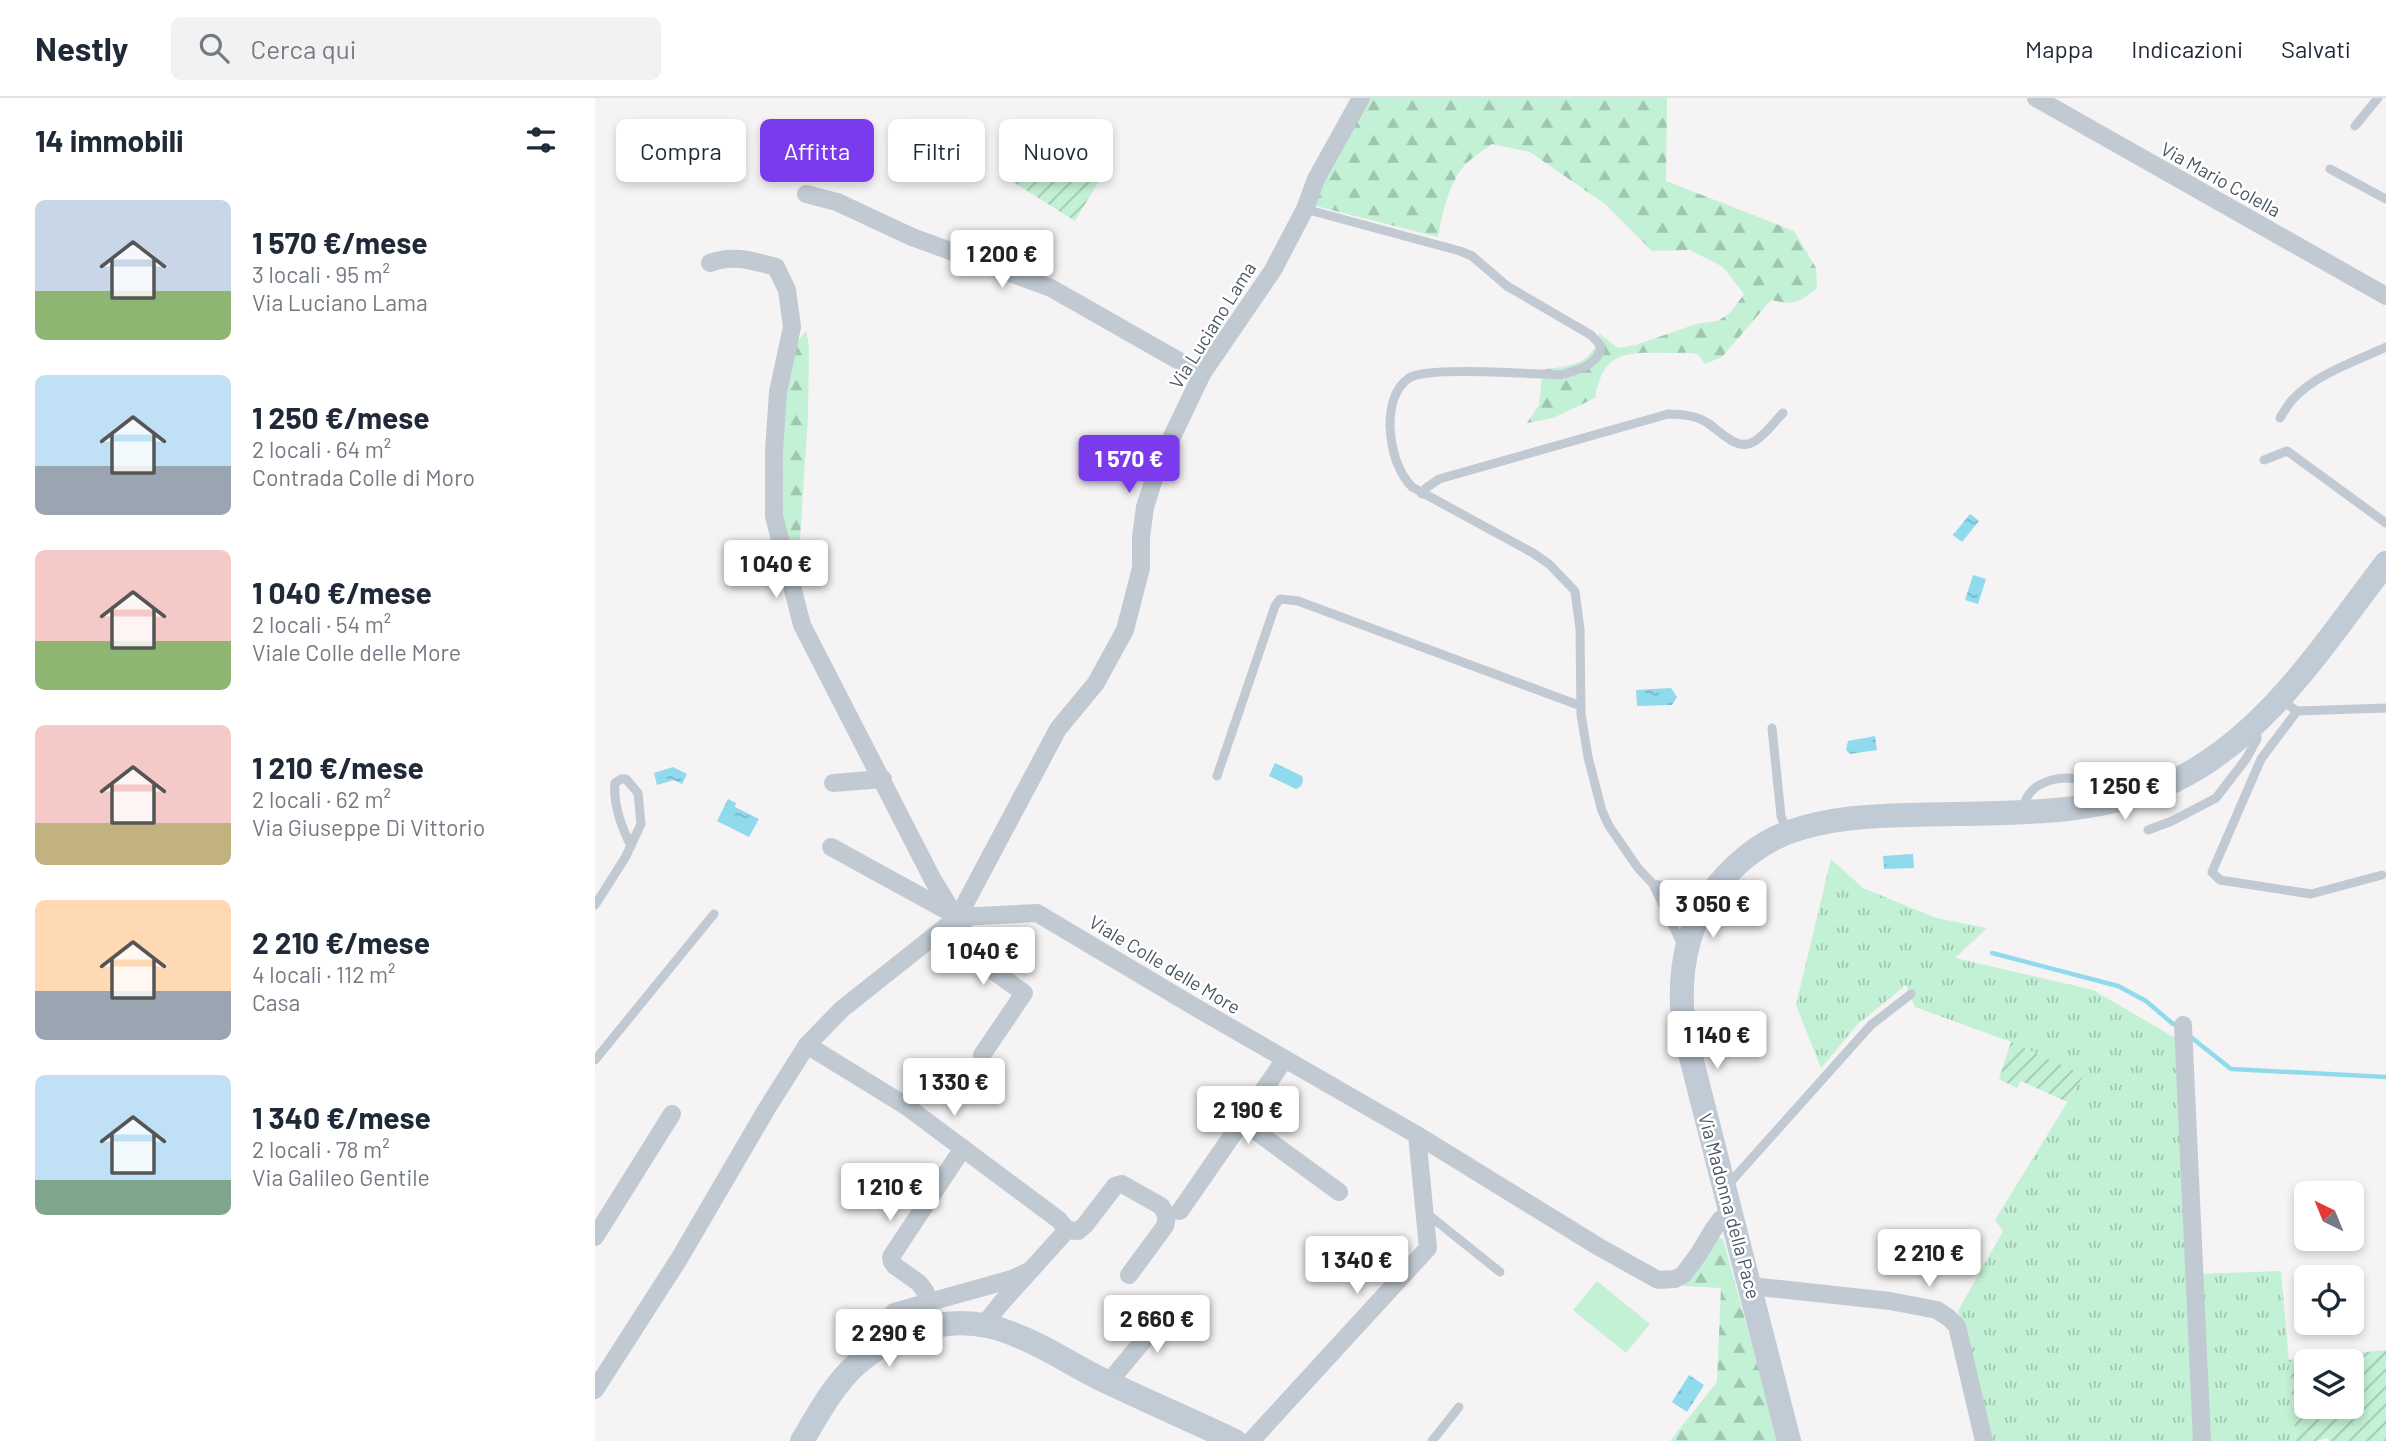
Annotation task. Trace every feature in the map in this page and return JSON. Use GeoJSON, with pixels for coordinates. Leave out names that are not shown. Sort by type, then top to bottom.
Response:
{"type":"FeatureCollection","features":[{"type":"Feature","properties":{"kind":"main road","name":"Via Madonna della Pace"},"geometry":{"type":"LineString","coordinates":[[1789,1441],[1684,1030],[1681,994],[1685,954],[1700,912],[1719,884],[1742,861],[1787,833],[1812,825],[1868,816],[2024,811],[2101,805],[2174,781],[2216,756],[2256,722],[2288,705],[2386,563]]}},
{"type":"Feature","properties":{"kind":"main road"},"geometry":{"type":"LineString","coordinates":[[802,1441],[837,1385],[869,1355],[893,1340],[915,1331],[961,1324],[987,1326],[1027,1340],[1108,1383],[1235,1441]]}},
{"type":"Feature","properties":{"kind":"street","name":"Via Luciano Lama"},"geometry":{"type":"LineString","coordinates":[[958,917],[1058,729],[1096,683],[1125,630],[1141,568],[1145,507],[1158,466],[1202,374],[1273,270],[1305,209],[1316,179],[1361,98]]}},
{"type":"Feature","properties":{"kind":"street","name":"Via Mario Colella"},"geometry":{"type":"LineString","coordinates":[[2036,98],[2386,296]]}},
{"type":"Feature","properties":{"kind":"street"},"geometry":{"type":"LineString","coordinates":[[806,194],[837,202],[912,237],[1051,288],[1202,374]]}},
{"type":"Feature","properties":{"kind":"street"},"geometry":{"type":"LineString","coordinates":[[710,263],[720,259],[741,258],[776,267],[787,290],[792,327],[778,392],[774,516],[802,625],[817,659],[883,779],[919,853],[985,965],[1024,993],[982,1055]]}},
{"type":"Feature","properties":{"kind":"street"},"geometry":{"type":"LineString","coordinates":[[833,783],[883,779]]}},
{"type":"Feature","properties":{"kind":"street"},"geometry":{"type":"LineString","coordinates":[[831,847],[958,917]]}},
{"type":"Feature","properties":{"kind":"street","name":"Viale Colle delle More"},"geometry":{"type":"LineString","coordinates":[[958,917],[1037,913],[1417,1135],[1588,1241],[1658,1280],[1675,1279],[1683,1275],[1721,1220],[1728,1200]]}},
{"type":"Feature","properties":{"kind":"street"},"geometry":{"type":"LineString","coordinates":[[595,1390],[679,1259],[807,1045],[842,1009],[958,917]]}},
{"type":"Feature","properties":{"kind":"street"},"geometry":{"type":"LineString","coordinates":[[2183,1025],[2202,1441]]}},
{"type":"Feature","properties":{"kind":"street"},"geometry":{"type":"LineString","coordinates":[[807,1045],[905,1107],[963,1148],[1059,1220],[1067,1230],[1078,1231],[1085,1226],[1115,1186],[1122,1184],[1161,1206],[1167,1216],[1165,1226],[1129,1275]]}},
{"type":"Feature","properties":{"kind":"street"},"geometry":{"type":"LineString","coordinates":[[1180,1211],[1285,1059]]}},
{"type":"Feature","properties":{"kind":"street"},"geometry":{"type":"LineString","coordinates":[[595,1237],[672,1114]]}},
{"type":"Feature","properties":{"kind":"street"},"geometry":{"type":"LineString","coordinates":[[1242,1121],[1339,1192]]}},
{"type":"Feature","properties":{"kind":"street"},"geometry":{"type":"LineString","coordinates":[[1251,1441],[1428,1248],[1417,1135]]}},
{"type":"Feature","properties":{"kind":"street"},"geometry":{"type":"LineString","coordinates":[[927,1301],[925,1291],[919,1283],[895,1266],[891,1257],[963,1148]]}},
{"type":"Feature","properties":{"kind":"street"},"geometry":{"type":"LineString","coordinates":[[987,1326],[990,1317],[1002,1302],[1067,1230]]}},
{"type":"Feature","properties":{"kind":"street"},"geometry":{"type":"LineString","coordinates":[[893,1340],[887,1329],[888,1318],[894,1312],[1013,1279],[1031,1270]]}},
{"type":"Feature","properties":{"kind":"street"},"geometry":{"type":"LineString","coordinates":[[1751,1286],[1890,1301],[1937,1310],[1957,1326],[1984,1441]]}},
{"type":"Feature","properties":{"kind":"street"},"geometry":{"type":"LineString","coordinates":[[1108,1383],[1174,1304]]}},
{"type":"Feature","properties":{"kind":"lane"},"geometry":{"type":"LineString","coordinates":[[2355,126],[2378,98]]}},
{"type":"Feature","properties":{"kind":"lane"},"geometry":{"type":"LineString","coordinates":[[2330,169],[2386,199]]}},
{"type":"Feature","properties":{"kind":"lane"},"geometry":{"type":"LineString","coordinates":[[1305,209],[1460,251],[1472,257],[1507,286],[1591,335],[1601,345],[1600,354],[1593,361],[1578,370],[1560,375],[1425,373],[1411,376],[1400,386],[1391,407],[1391,436],[1401,471],[1412,487],[1533,553],[1549,564],[1575,591],[1580,629],[1581,706],[1588,757],[1602,811],[1637,868],[1653,884],[1679,935],[1685,954]]}},
{"type":"Feature","properties":{"kind":"lane"},"geometry":{"type":"LineString","coordinates":[[2280,418],[2306,388],[2386,347]]}},
{"type":"Feature","properties":{"kind":"lane"},"geometry":{"type":"LineString","coordinates":[[1422,494],[1439,480],[1668,414],[1680,414],[1705,421],[1731,440],[1746,445],[1756,441],[1783,413]]}},
{"type":"Feature","properties":{"kind":"lane"},"geometry":{"type":"LineString","coordinates":[[2264,460],[2287,451],[2386,523]]}},
{"type":"Feature","properties":{"kind":"lane"},"geometry":{"type":"LineString","coordinates":[[1217,776],[1275,606],[1280,599],[1298,601],[1581,706]]}},
{"type":"Feature","properties":{"kind":"lane"},"geometry":{"type":"LineString","coordinates":[[2382,875],[2311,894],[2220,880],[2212,872],[2261,759],[2288,705],[2386,708]]}},
{"type":"Feature","properties":{"kind":"lane"},"geometry":{"type":"LineString","coordinates":[[2148,830],[2216,798],[2231,782],[2257,739],[2256,722]]}},
{"type":"Feature","properties":{"kind":"lane"},"geometry":{"type":"LineString","coordinates":[[1772,729],[1781,816],[1787,833]]}},
{"type":"Feature","properties":{"kind":"lane"},"geometry":{"type":"LineString","coordinates":[[595,905],[608,888],[631,846],[641,824],[638,793],[626,779],[621,779],[615,783],[615,790],[631,846]]}},
{"type":"Feature","properties":{"kind":"lane"},"geometry":{"type":"LineString","coordinates":[[1653,884],[1678,888],[1719,884]]}},
{"type":"Feature","properties":{"kind":"lane"},"geometry":{"type":"LineString","coordinates":[[1664,905],[1682,914],[1700,912],[1687,893],[1678,888]]}},
{"type":"Feature","properties":{"kind":"lane"},"geometry":{"type":"LineString","coordinates":[[595,1060],[714,914]]}},
{"type":"Feature","properties":{"kind":"lane"},"geometry":{"type":"LineString","coordinates":[[1728,1200],[1871,1025],[1912,994]]}},
{"type":"Feature","properties":{"kind":"lane"},"geometry":{"type":"LineString","coordinates":[[1425,1212],[1500,1272]]}},
{"type":"Feature","properties":{"kind":"lane"},"geometry":{"type":"LineString","coordinates":[[1432,1441],[1459,1406]]}},
{"type":"Feature","properties":{"kind":"green space"},"geometry":{"type":"Polygon","coordinates":[[[1366,98],[1667,98],[1666,181],[1794,231],[1816,268],[1817,288],[1796,302],[1771,300],[1722,357],[1705,364],[1698,354],[1694,353],[1638,353],[1618,358],[1604,371],[1595,398],[1553,418],[1527,423],[1539,405],[1543,370],[1571,365],[1586,358],[1592,352],[1599,333],[1618,348],[1636,345],[1696,324],[1718,321],[1731,312],[1744,294],[1723,267],[1690,250],[1652,251],[1605,204],[1530,152],[1492,144],[1469,161],[1457,176],[1445,207],[1438,237],[1312,205],[1366,98]]]}},
{"type":"Feature","properties":{"kind":"green space"},"geometry":{"type":"Polygon","coordinates":[[[1013,182],[1098,182],[1075,221],[1013,182]]]}},
{"type":"Feature","properties":{"kind":"green space"},"geometry":{"type":"Polygon","coordinates":[[[806,331],[809,346],[808,415],[799,554],[827,561],[824,577],[814,585],[795,583],[776,514],[777,426],[795,344],[806,331]]]}},
{"type":"Feature","properties":{"kind":"green space"},"geometry":{"type":"Polygon","coordinates":[[[1831,859],[1863,888],[1936,918],[1987,928],[1955,958],[2093,990],[2177,1039],[2199,1274],[2281,1271],[2296,1441],[1989,1441],[1958,1311],[2003,1231],[1995,1220],[2084,1075],[2011,1042],[1915,1007],[1906,985],[1858,1024],[1821,1068],[1796,1005],[1831,859]]]}},
{"type":"Feature","properties":{"kind":"green space"},"geometry":{"type":"Polygon","coordinates":[[[2011,1042],[2084,1075],[2067,1102],[2021,1081],[2017,1088],[1999,1079],[2011,1042]]]}},
{"type":"Feature","properties":{"kind":"green space"},"geometry":{"type":"Polygon","coordinates":[[[1714,1237],[1723,1239],[1778,1441],[1670,1441],[1717,1382],[1721,1288],[1683,1286],[1714,1237]]]}},
{"type":"Feature","properties":{"kind":"green space"},"geometry":{"type":"Polygon","coordinates":[[[1597,1281],[1650,1324],[1626,1353],[1573,1310],[1597,1281]]]}},
{"type":"Feature","properties":{"kind":"green space"},"geometry":{"type":"Polygon","coordinates":[[[2386,1350],[2386,1441],[2329,1441],[2328,1438],[2296,1441],[2294,1419],[2364,1419],[2364,1352],[2386,1350]]]}},
{"type":"Feature","properties":{"kind":"green space"},"geometry":{"type":"Polygon","coordinates":[[[2294,1359],[2294,1418],[2289,1360],[2294,1359]]]}},
{"type":"Feature","properties":{"kind":"water"},"geometry":{"type":"Polygon","coordinates":[[[1970,514],[1979,521],[1962,542],[1953,535],[1970,514]]]}},
{"type":"Feature","properties":{"kind":"water"},"geometry":{"type":"Polygon","coordinates":[[[1973,575],[1986,579],[1978,604],[1965,600],[1973,575]]]}},
{"type":"Feature","properties":{"kind":"water"},"geometry":{"type":"Polygon","coordinates":[[[1671,688],[1677,697],[1672,705],[1637,706],[1636,690],[1671,688]]]}},
{"type":"Feature","properties":{"kind":"water"},"geometry":{"type":"Polygon","coordinates":[[[1875,736],[1877,750],[1850,754],[1846,750],[1848,741],[1875,736]]]}},
{"type":"Feature","properties":{"kind":"water"},"geometry":{"type":"Polygon","coordinates":[[[1275,763],[1302,776],[1301,786],[1296,789],[1269,776],[1275,763]]]}},
{"type":"Feature","properties":{"kind":"water"},"geometry":{"type":"Polygon","coordinates":[[[673,767],[687,774],[682,784],[674,780],[657,785],[654,773],[673,767]]]}},
{"type":"Feature","properties":{"kind":"water"},"geometry":{"type":"Polygon","coordinates":[[[728,799],[736,803],[735,807],[759,819],[749,837],[717,821],[728,799]]]}},
{"type":"Feature","properties":{"kind":"water"},"geometry":{"type":"Polygon","coordinates":[[[1913,854],[1914,868],[1884,869],[1883,856],[1913,854]]]}},
{"type":"Feature","properties":{"kind":"water"},"geometry":{"type":"Polygon","coordinates":[[[1689,1375],[1704,1385],[1687,1412],[1672,1402],[1689,1375]]]}},
{"type":"Feature","properties":{"kind":"waterway"},"geometry":{"type":"LineString","coordinates":[[1992,953],[2118,986],[2146,1001],[2173,1024]]}},
{"type":"Feature","properties":{"kind":"waterway"},"geometry":{"type":"LineString","coordinates":[[2192,1038],[2231,1069],[2386,1077]]}}]}
